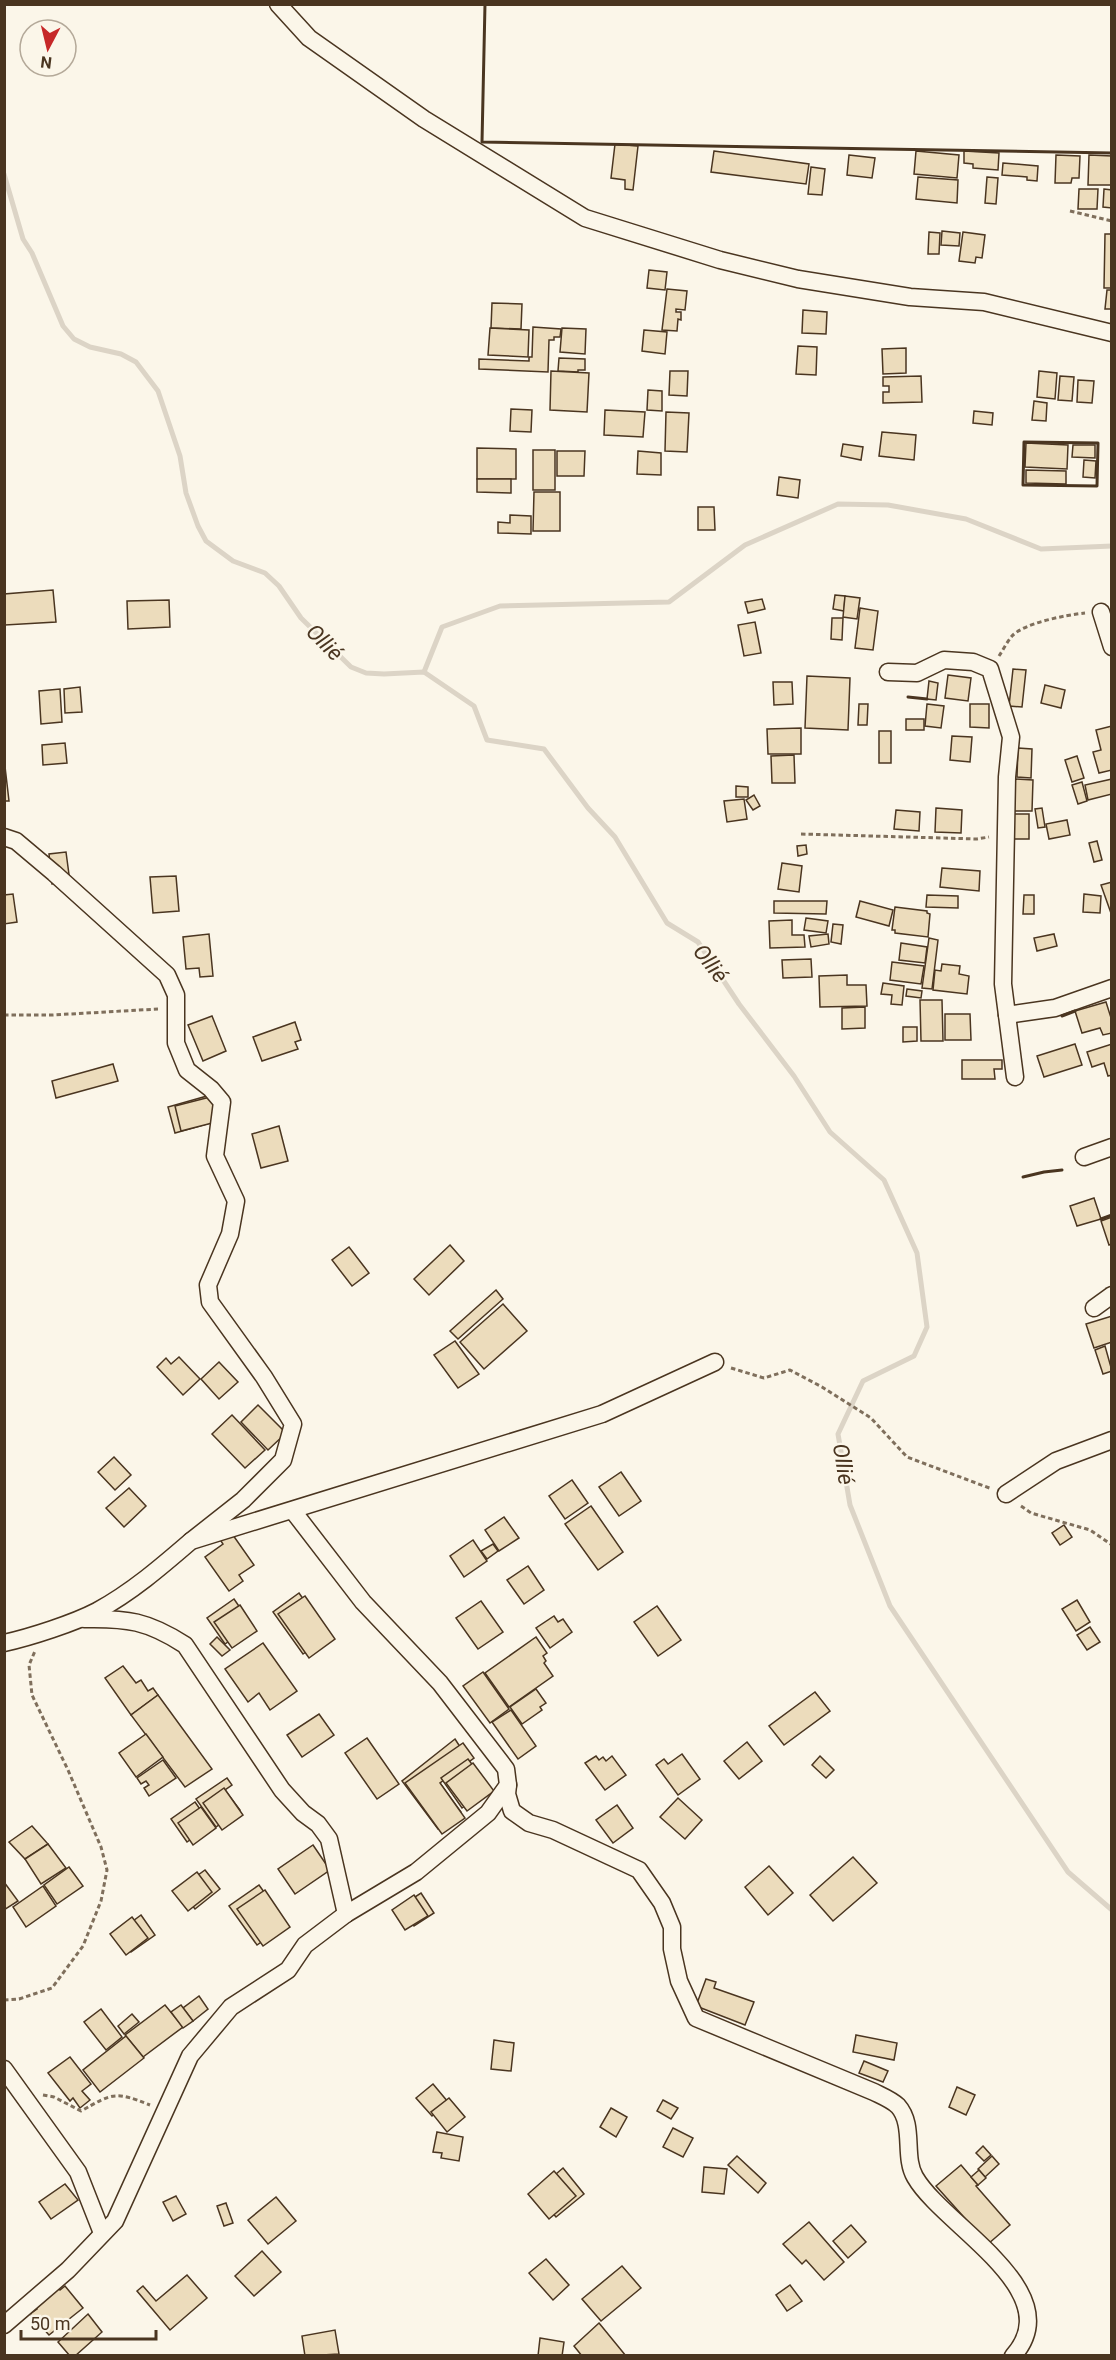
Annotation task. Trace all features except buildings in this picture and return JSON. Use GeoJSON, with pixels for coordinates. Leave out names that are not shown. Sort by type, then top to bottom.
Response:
{"type":"FeatureCollection","features":[{"type":"Feature","properties":{"kind":"street"},"geometry":{"type":"LineString","coordinates":[[278,4],[309,38],[424,119],[585,218],[720,260],[798,279],[910,297],[984,302],[1112,333]]}},
{"type":"Feature","properties":{"kind":"street"},"geometry":{"type":"LineString","coordinates":[[1101,612],[1112,647]]}},
{"type":"Feature","properties":{"kind":"street"},"geometry":{"type":"LineString","coordinates":[[888,672],[917,673],[944,660],[973,662],[990,669],[1011,737],[1007,777],[1003,984],[1015,1077]]}},
{"type":"Feature","properties":{"kind":"street"},"geometry":{"type":"LineString","coordinates":[[4,837],[16,841],[54,873],[167,975],[176,995],[176,1043],[186,1070],[211,1089],[222,1102],[215,1156],[236,1201],[230,1234],[208,1285],[210,1302],[264,1377],[293,1424],[283,1460],[243,1500],[150,1576],[96,1611],[45,1631],[4,1643]]}},
{"type":"Feature","properties":{"kind":"street"},"geometry":{"type":"LineString","coordinates":[[1007,1015],[1054,1008],[1112,988]]}},
{"type":"Feature","properties":{"kind":"street"},"geometry":{"type":"LineString","coordinates":[[1084,1156],[1112,1147]]}},
{"type":"Feature","properties":{"kind":"street"},"geometry":{"type":"LineString","coordinates":[[1094,1308],[1112,1295]]}},
{"type":"Feature","properties":{"kind":"street"},"geometry":{"type":"LineString","coordinates":[[191,1541],[602,1414],[715,1362]]}},
{"type":"Feature","properties":{"kind":"street"},"geometry":{"type":"LineString","coordinates":[[1006,1494],[1056,1461],[1112,1440]]}},
{"type":"Feature","properties":{"kind":"street"},"geometry":{"type":"LineString","coordinates":[[293,1511],[363,1602],[440,1683],[506,1769],[507,1794],[512,1811],[529,1823],[553,1830],[639,1870],[662,1903],[672,1928],[672,1949],[679,1981],[696,2018],[874,2092],[898,2106],[904,2117],[914,2175],[927,2193],[1007,2271],[1026,2304],[1028,2328],[1023,2344],[1013,2355]]}},
{"type":"Feature","properties":{"kind":"street"},"geometry":{"type":"LineString","coordinates":[[74,1620],[119,1618],[161,1629],[185,1645],[282,1790],[318,1824],[328,1839],[346,1914]]}},
{"type":"Feature","properties":{"kind":"street"},"geometry":{"type":"LineString","coordinates":[[4,2325],[68,2270],[115,2221],[190,2056],[231,2007],[288,1970],[305,1945],[346,1914],[416,1872],[488,1813],[508,1785]]}},
{"type":"Feature","properties":{"kind":"street"},"geometry":{"type":"LineString","coordinates":[[4,2068],[78,2172],[102,2233]]}},
{"type":"Feature","properties":{"kind":"path"},"geometry":{"type":"LineString","coordinates":[[1070,211],[1112,221]]}},
{"type":"Feature","properties":{"kind":"path"},"geometry":{"type":"LineString","coordinates":[[990,669],[1013,635],[1034,625],[1069,614],[1101,612]]}},
{"type":"Feature","properties":{"kind":"path"},"geometry":{"type":"LineString","coordinates":[[801,834],[977,839],[1006,834]]}},
{"type":"Feature","properties":{"kind":"path"},"geometry":{"type":"LineString","coordinates":[[4,1015],[53,1016],[176,1009]]}},
{"type":"Feature","properties":{"kind":"path"},"geometry":{"type":"LineString","coordinates":[[715,1362],[764,1378],[790,1370],[871,1418],[907,1457],[1006,1494],[1031,1513],[1090,1530],[1112,1545]]}},
{"type":"Feature","properties":{"kind":"path"},"geometry":{"type":"LineString","coordinates":[[4,2000],[19,1999],[52,1988],[83,1946],[101,1901],[107,1870],[101,1847],[68,1770],[32,1695],[29,1665],[45,1631]]}},
{"type":"Feature","properties":{"kind":"path"},"geometry":{"type":"LineString","coordinates":[[36,2094],[54,2097],[81,2111],[110,2095],[128,2096],[165,2112]]}},
{"type":"Feature","properties":{"kind":"waterway","name":"Ollié"},"geometry":{"type":"LineString","coordinates":[[4,174],[23,239],[32,253],[63,326],[74,339],[90,347],[121,354],[136,362],[158,391],[180,456],[186,493],[206,541],[233,561],[265,573],[279,586],[301,618],[351,667],[366,673],[424,672],[474,706],[487,740],[544,749],[588,808],[615,837],[667,923],[698,942],[739,1004],[794,1076],[830,1132],[884,1180],[917,1253],[927,1327],[914,1356],[863,1381],[838,1434],[850,1505],[890,1606],[1068,1872],[1112,1910]]}},
{"type":"Feature","properties":{"kind":"waterway"},"geometry":{"type":"LineString","coordinates":[[424,672],[442,627],[500,606],[669,602],[745,545],[838,504],[888,505],[966,519],[1041,549],[1112,546]]}},
{"type":"Feature","properties":{"kind":"wall"},"geometry":{"type":"LineString","coordinates":[[485,4],[482,142],[1112,153]]}},
{"type":"Feature","properties":{"kind":"wall"},"geometry":{"type":"LineString","coordinates":[[1024,442],[1098,443],[1097,486],[1023,485],[1024,442]]}},
{"type":"Feature","properties":{"kind":"wall"},"geometry":{"type":"LineString","coordinates":[[908,697],[927,699]]}},
{"type":"Feature","properties":{"kind":"wall"},"geometry":{"type":"LineString","coordinates":[[1062,1016],[1075,1011]]}},
{"type":"Feature","properties":{"kind":"wall"},"geometry":{"type":"LineString","coordinates":[[1023,1177],[1062,1170]]}},
{"type":"Feature","properties":{"kind":"wall"},"geometry":{"type":"LineString","coordinates":[[1101,1219],[1112,1215]]}}]}
